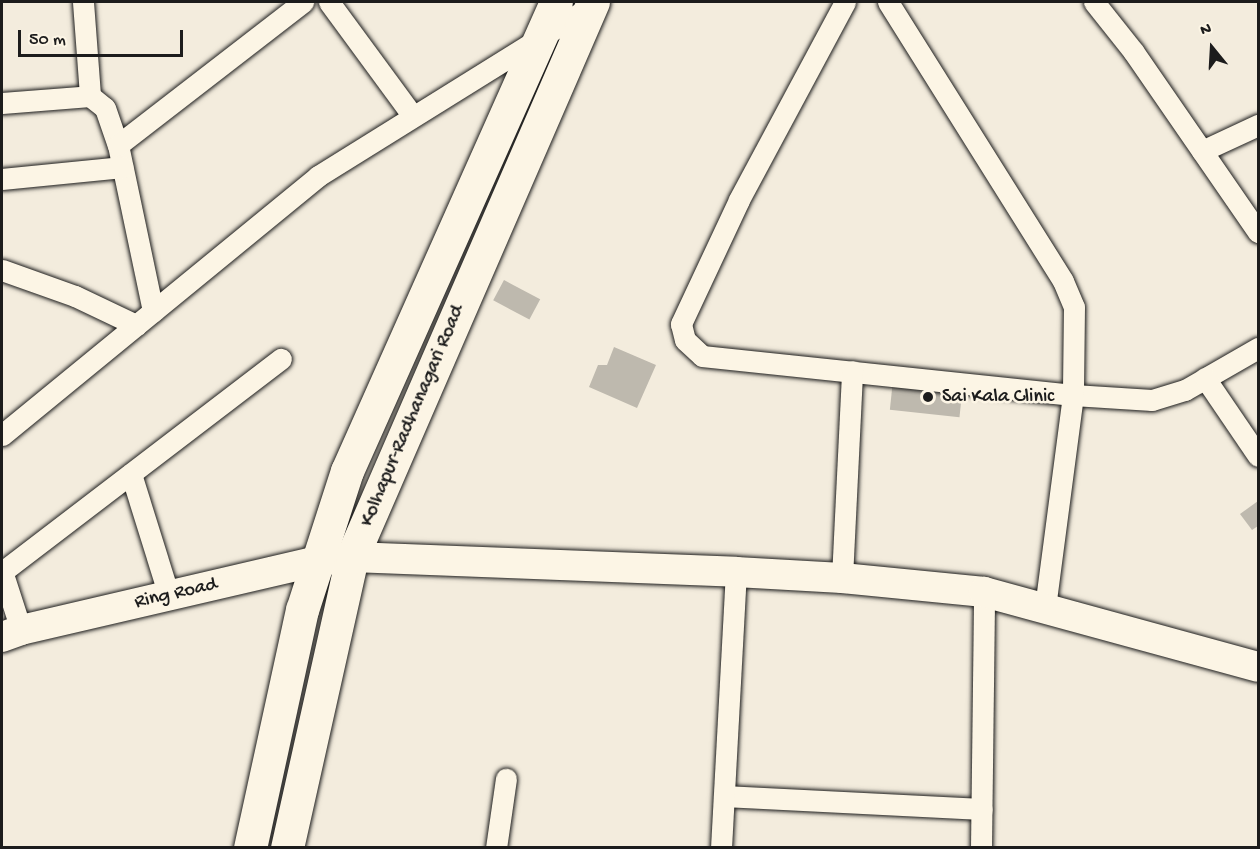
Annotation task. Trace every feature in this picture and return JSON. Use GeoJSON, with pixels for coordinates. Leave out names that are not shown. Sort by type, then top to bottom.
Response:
{"type":"FeatureCollection","features":[{"type":"Feature","properties":{"kind":"main road","name":"Kolhapur-Radhanagari Road"},"geometry":{"type":"LineString","coordinates":[[250,848],[302,610],[347,471],[556,2]]}},
{"type":"Feature","properties":{"kind":"main road","name":"Kolhapur-Radhanagari Road"},"geometry":{"type":"LineString","coordinates":[[287,848],[352,556],[592,3]]}},
{"type":"Feature","properties":{"kind":"main road","name":"Ring Road"},"geometry":{"type":"LineString","coordinates":[[11,634],[318,561],[352,556],[842,578],[984,592],[1258,667]]}},
{"type":"Feature","properties":{"kind":"street"},"geometry":{"type":"LineString","coordinates":[[83,2],[90,96]]}},
{"type":"Feature","properties":{"kind":"street"},"geometry":{"type":"LineString","coordinates":[[118,145],[303,2]]}},
{"type":"Feature","properties":{"kind":"street"},"geometry":{"type":"LineString","coordinates":[[329,2],[412,115]]}},
{"type":"Feature","properties":{"kind":"street"},"geometry":{"type":"LineString","coordinates":[[845,2],[739,200],[681,324],[685,340],[702,356],[1073,395],[1152,400],[1185,390],[1258,348]]}},
{"type":"Feature","properties":{"kind":"street"},"geometry":{"type":"LineString","coordinates":[[888,2],[1063,281],[1074,307],[1073,395],[1045,609]]}},
{"type":"Feature","properties":{"kind":"street"},"geometry":{"type":"LineString","coordinates":[[1094,2],[1133,51],[1258,232]]}},
{"type":"Feature","properties":{"kind":"street"},"geometry":{"type":"LineString","coordinates":[[2,435],[318,176],[592,3]]}},
{"type":"Feature","properties":{"kind":"street"},"geometry":{"type":"LineString","coordinates":[[2,103],[90,96],[105,108],[118,145],[153,310]]}},
{"type":"Feature","properties":{"kind":"street"},"geometry":{"type":"LineString","coordinates":[[1202,151],[1258,125]]}},
{"type":"Feature","properties":{"kind":"street"},"geometry":{"type":"LineString","coordinates":[[2,179],[122,167]]}},
{"type":"Feature","properties":{"kind":"street"},"geometry":{"type":"LineString","coordinates":[[2,270],[75,296],[136,325]]}},
{"type":"Feature","properties":{"kind":"street"},"geometry":{"type":"LineString","coordinates":[[11,634],[2,572],[281,359]]}},
{"type":"Feature","properties":{"kind":"street"},"geometry":{"type":"LineString","coordinates":[[842,578],[852,371]]}},
{"type":"Feature","properties":{"kind":"street"},"geometry":{"type":"LineString","coordinates":[[1206,378],[1258,456]]}},
{"type":"Feature","properties":{"kind":"street"},"geometry":{"type":"LineString","coordinates":[[131,474],[169,596]]}},
{"type":"Feature","properties":{"kind":"street"},"geometry":{"type":"LineString","coordinates":[[721,848],[736,572]]}},
{"type":"Feature","properties":{"kind":"street"},"geometry":{"type":"LineString","coordinates":[[981,848],[984,592]]}},
{"type":"Feature","properties":{"kind":"street"},"geometry":{"type":"LineString","coordinates":[[496,848],[506,779]]}},
{"type":"Feature","properties":{"kind":"street"},"geometry":{"type":"LineString","coordinates":[[724,796],[982,809]]}},
{"type":"Feature","properties":{"kind":"building"},"geometry":{"type":"Polygon","coordinates":[[[504,280],[540,299],[529,320],[493,300],[504,280]]]}},
{"type":"Feature","properties":{"kind":"building"},"geometry":{"type":"Polygon","coordinates":[[[614,347],[656,365],[637,408],[589,387],[598,365],[607,365],[614,347]]]}},
{"type":"Feature","properties":{"kind":"building"},"geometry":{"type":"Polygon","coordinates":[[[893,380],[963,387],[959,417],[890,410],[893,380]]]}},
{"type":"Feature","properties":{"kind":"building"},"geometry":{"type":"Polygon","coordinates":[[[1258,501],[1258,526],[1252,530],[1240,514],[1258,501]]]}},
{"type":"Feature","properties":{"kind":"place","name":"Sai Kala Clinic"},"geometry":{"type":"Point","coordinates":[928,397]}}]}
